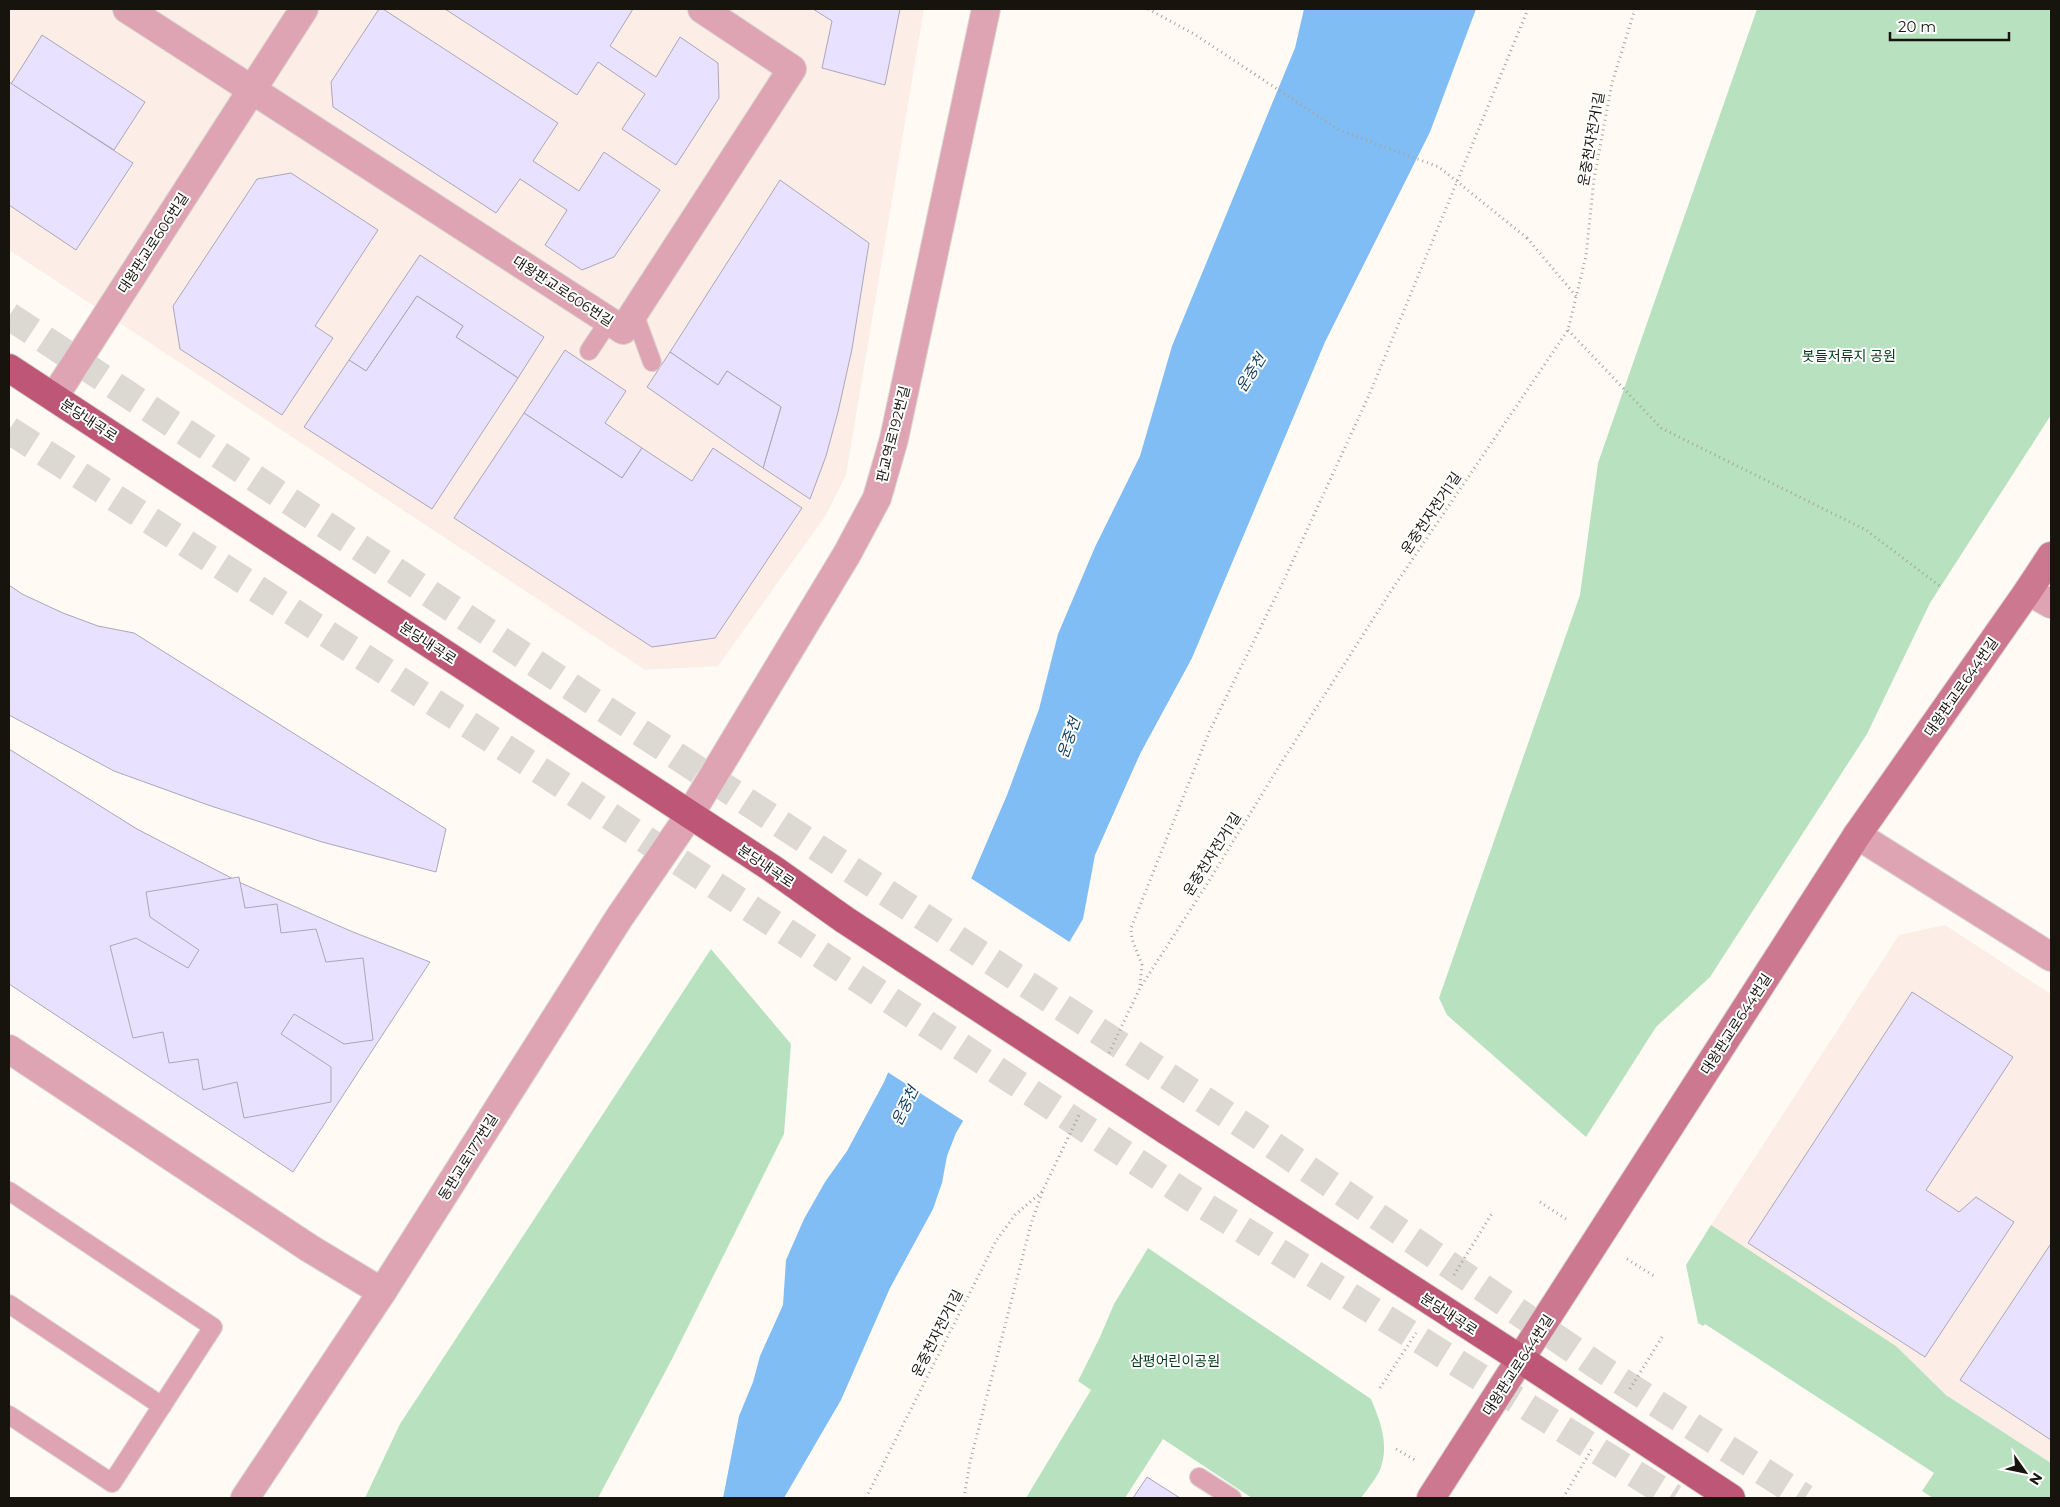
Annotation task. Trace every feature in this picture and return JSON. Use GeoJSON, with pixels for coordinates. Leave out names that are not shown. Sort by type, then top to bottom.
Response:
{"type":"FeatureCollection","features":[{"type":"Feature","properties":{"kind":"main road","name":"분당내곡로"},"geometry":{"type":"LineString","coordinates":[[9,368],[689,816],[773,869],[846,920],[1167,1131],[1522,1360],[1731,1498]]}},
{"type":"Feature","properties":{"kind":"street","name":"대왕판교로606번길"},"geometry":{"type":"LineString","coordinates":[[127,9],[252,90],[621,317],[792,69],[702,9]]}},
{"type":"Feature","properties":{"kind":"street","name":"대왕판교로606번길"},"geometry":{"type":"LineString","coordinates":[[54,397],[304,9]]}},
{"type":"Feature","properties":{"kind":"street","name":"판교역로192번길"},"geometry":{"type":"LineString","coordinates":[[689,816],[848,554],[877,498],[894,439],[986,9]]}},
{"type":"Feature","properties":{"kind":"street","name":"대왕판교로644번길"},"geometry":{"type":"LineString","coordinates":[[1431,1498],[1522,1360],[1857,835],[2040,598],[2051,556]]}},
{"type":"Feature","properties":{"kind":"street","name":"동판교로177번길"},"geometry":{"type":"LineString","coordinates":[[245,1498],[382,1292],[618,918],[689,816]]}},
{"type":"Feature","properties":{"kind":"street"},"geometry":{"type":"LineString","coordinates":[[1857,835],[2051,957]]}},
{"type":"Feature","properties":{"kind":"street"},"geometry":{"type":"LineString","coordinates":[[12,1057],[309,1248],[382,1292]]}},
{"type":"Feature","properties":{"kind":"lane"},"geometry":{"type":"LineString","coordinates":[[589,351],[621,317],[652,362]]}},
{"type":"Feature","properties":{"kind":"lane"},"geometry":{"type":"LineString","coordinates":[[9,1191],[213,1327],[112,1482],[9,1415]]}},
{"type":"Feature","properties":{"kind":"lane"},"geometry":{"type":"LineString","coordinates":[[9,1304],[162,1406]]}},
{"type":"Feature","properties":{"kind":"lane"},"geometry":{"type":"LineString","coordinates":[[1199,1477],[1232,1498]]}},
{"type":"Feature","properties":{"kind":"path"},"geometry":{"type":"LineString","coordinates":[[1148,9],[1194,34],[1339,130],[1439,167],[1527,238],[1576,296]]}},
{"type":"Feature","properties":{"kind":"path","name":"운중천자전거1길"},"geometry":{"type":"LineString","coordinates":[[1140,988],[1142,965],[1132,939],[1131,928],[1186,785],[1210,730],[1284,580],[1370,393],[1528,9]]}},
{"type":"Feature","properties":{"kind":"path","name":"운중천자전거1길"},"geometry":{"type":"LineString","coordinates":[[1106,1058],[1140,988],[1392,591],[1568,330],[1586,256],[1594,178],[1612,82],[1635,9]]}},
{"type":"Feature","properties":{"kind":"path"},"geometry":{"type":"LineString","coordinates":[[1568,330],[1661,428],[1866,530],[1941,587]]}},
{"type":"Feature","properties":{"kind":"path","name":"운중천자전거1길"},"geometry":{"type":"LineString","coordinates":[[964,1498],[970,1462],[1031,1224],[1043,1190],[1081,1111]]}},
{"type":"Feature","properties":{"kind":"path","name":"운중천자전거1길"},"geometry":{"type":"LineString","coordinates":[[866,1498],[996,1242],[1015,1215],[1043,1190]]}},
{"type":"Feature","properties":{"kind":"shaded area"},"geometry":{"type":"Polygon","coordinates":[[[9,9],[924,9],[846,475],[826,515],[718,666],[645,670],[9,250],[9,9]]]}},
{"type":"Feature","properties":{"kind":"shaded area"},"geometry":{"type":"Polygon","coordinates":[[[1945,925],[2051,994],[2051,1463],[1946,1395],[1896,1346],[1711,1225],[1899,935],[1945,925]]]}},
{"type":"Feature","properties":{"kind":"green space","name":"봇들저류지 공원"},"geometry":{"type":"Polygon","coordinates":[[[1757,9],[2051,9],[2051,415],[1930,603],[1867,734],[1710,977],[1656,1027],[1586,1137],[1447,1015],[1439,998],[1580,595],[1598,463],[1757,9]]]}},
{"type":"Feature","properties":{"kind":"green space"},"geometry":{"type":"Polygon","coordinates":[[[711,949],[791,1044],[784,1134],[670,1363],[598,1498],[365,1498],[400,1424],[711,949]]]}},
{"type":"Feature","properties":{"kind":"green space"},"geometry":{"type":"Polygon","coordinates":[[[1711,1225],[1896,1346],[1946,1395],[2051,1463],[2051,1498],[1933,1498],[1922,1491],[1934,1473],[1705,1324],[1703,1326],[1698,1323],[1686,1265],[1711,1225]]]}},
{"type":"Feature","properties":{"kind":"green space","name":"삼평어린이공원"},"geometry":{"type":"Polygon","coordinates":[[[1148,1248],[1371,1399],[1384,1439],[1384,1456],[1378,1473],[1361,1498],[1252,1498],[1163,1439],[1125,1498],[1026,1498],[1091,1390],[1078,1381],[1114,1304],[1148,1248]]]}},
{"type":"Feature","properties":{"kind":"water","name":"운중천"},"geometry":{"type":"Polygon","coordinates":[[[1304,9],[1476,9],[1430,132],[1325,342],[1192,658],[1140,754],[1095,855],[1083,919],[956,1133],[947,1156],[942,1183],[933,1209],[890,1288],[841,1400],[784,1498],[723,1498],[739,1416],[753,1382],[760,1356],[783,1305],[786,1260],[804,1219],[825,1182],[847,1151],[884,1082],[1007,795],[1039,709],[1058,634],[1095,547],[1140,456],[1172,346],[1295,48],[1304,9]]]}},
{"type":"Feature","properties":{"kind":"pier"},"geometry":{"type":"Polygon","coordinates":[[[969,877],[1071,943],[965,1122],[886,1071],[969,877]]]}},
{"type":"Feature","properties":{"kind":"building"},"geometry":{"type":"Polygon","coordinates":[[[379,9],[383,9],[558,123],[533,161],[579,191],[604,152],[660,190],[614,257],[582,270],[545,245],[567,210],[520,179],[496,213],[333,107],[331,82],[379,9]]]}},
{"type":"Feature","properties":{"kind":"building"},"geometry":{"type":"Polygon","coordinates":[[[445,9],[633,9],[610,46],[656,77],[680,37],[718,63],[719,98],[676,165],[622,129],[645,94],[598,62],[577,95],[445,9]]]}},
{"type":"Feature","properties":{"kind":"building"},"geometry":{"type":"Polygon","coordinates":[[[813,9],[900,9],[885,85],[822,68],[832,21],[813,9]]]}},
{"type":"Feature","properties":{"kind":"building"},"geometry":{"type":"Polygon","coordinates":[[[42,35],[145,102],[114,150],[11,84],[42,35]]]}},
{"type":"Feature","properties":{"kind":"building"},"geometry":{"type":"Polygon","coordinates":[[[9,82],[133,163],[76,250],[9,205],[9,82]]]}},
{"type":"Feature","properties":{"kind":"building"},"geometry":{"type":"Polygon","coordinates":[[[291,173],[378,230],[315,326],[333,338],[282,415],[180,349],[173,306],[257,179],[291,173]]]}},
{"type":"Feature","properties":{"kind":"building"},"geometry":{"type":"Polygon","coordinates":[[[780,180],[869,243],[852,349],[838,412],[826,456],[810,499],[763,468],[781,407],[727,371],[718,385],[670,352],[780,180]]]}},
{"type":"Feature","properties":{"kind":"building"},"geometry":{"type":"Polygon","coordinates":[[[420,255],[544,337],[518,378],[456,337],[463,326],[417,296],[366,371],[349,360],[420,255]]]}},
{"type":"Feature","properties":{"kind":"building"},"geometry":{"type":"Polygon","coordinates":[[[417,296],[463,326],[456,337],[518,378],[432,509],[304,427],[349,360],[366,371],[417,296]]]}},
{"type":"Feature","properties":{"kind":"building"},"geometry":{"type":"Polygon","coordinates":[[[565,350],[626,391],[605,423],[642,448],[622,478],[524,413],[565,350]]]}},
{"type":"Feature","properties":{"kind":"building"},"geometry":{"type":"Polygon","coordinates":[[[670,352],[718,385],[727,371],[781,407],[763,468],[647,387],[670,352]]]}},
{"type":"Feature","properties":{"kind":"building"},"geometry":{"type":"Polygon","coordinates":[[[524,413],[622,478],[642,448],[692,481],[713,448],[802,508],[715,638],[652,647],[454,518],[524,413]]]}},
{"type":"Feature","properties":{"kind":"building"},"geometry":{"type":"Polygon","coordinates":[[[9,585],[22,594],[63,613],[98,626],[134,633],[446,829],[436,872],[322,842],[208,805],[114,771],[9,715],[9,585]]]}},
{"type":"Feature","properties":{"kind":"building"},"geometry":{"type":"Polygon","coordinates":[[[9,749],[137,829],[241,883],[353,932],[430,962],[293,1172],[9,984],[9,749]]]}},
{"type":"Feature","properties":{"kind":"building"},"geometry":{"type":"Polygon","coordinates":[[[239,877],[245,908],[277,904],[281,933],[316,929],[326,962],[363,958],[373,1040],[344,1044],[294,1014],[281,1034],[331,1067],[331,1102],[244,1118],[237,1082],[203,1090],[198,1059],[169,1063],[163,1032],[133,1038],[110,946],[136,938],[188,968],[199,950],[150,917],[146,892],[239,877]]]}},
{"type":"Feature","properties":{"kind":"building"},"geometry":{"type":"Polygon","coordinates":[[[1912,992],[2013,1057],[1926,1190],[1959,1212],[1976,1197],[2014,1222],[1925,1357],[1748,1243],[1912,992]]]}},
{"type":"Feature","properties":{"kind":"building"},"geometry":{"type":"Polygon","coordinates":[[[2051,1246],[2051,1440],[1960,1380],[2051,1246]]]}},
{"type":"Feature","properties":{"kind":"building"},"geometry":{"type":"Polygon","coordinates":[[[1147,1477],[1180,1498],[1133,1498],[1147,1477]]]}},
{"type":"Feature","properties":{"kind":"tunnel"},"geometry":{"type":"LineString","coordinates":[[9,316],[600,706],[1258,1135],[1602,1369],[1805,1498]]}},
{"type":"Feature","properties":{"kind":"tunnel"},"geometry":{"type":"LineString","coordinates":[[9,430],[541,771],[1187,1195],[1674,1498]]}}]}
